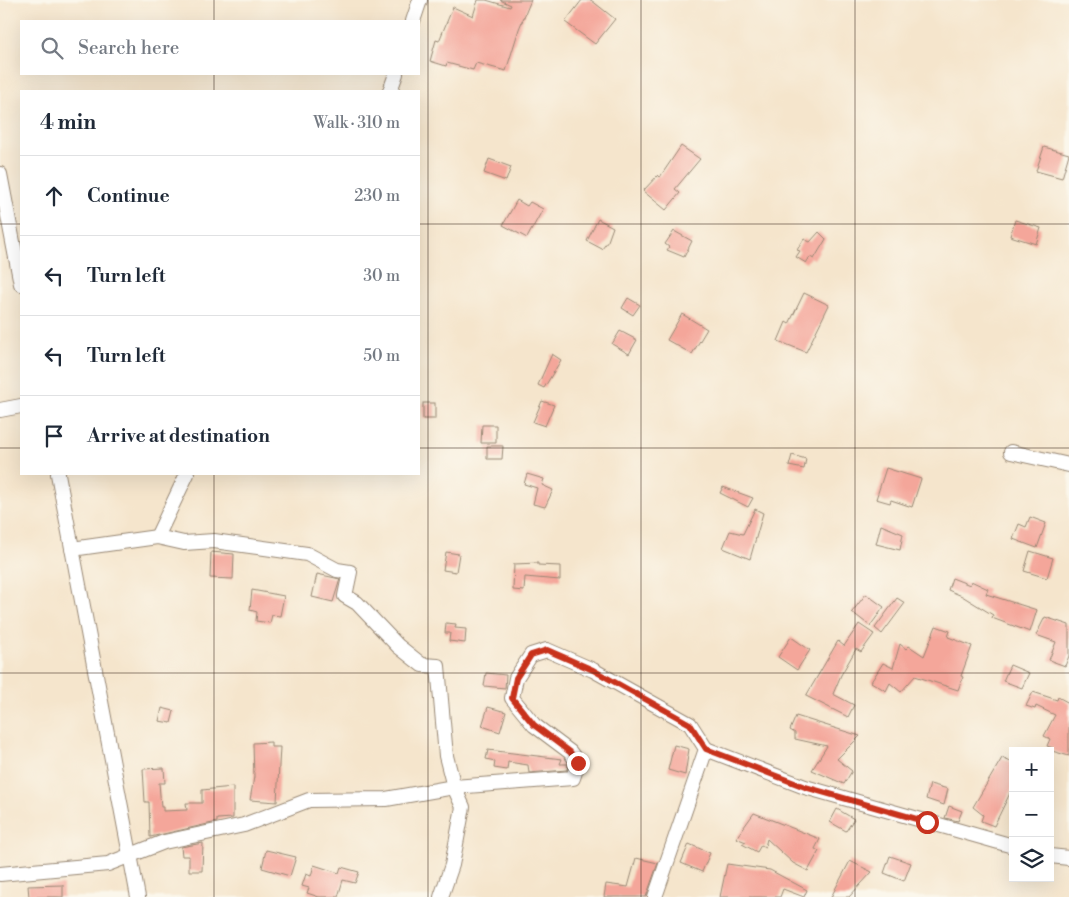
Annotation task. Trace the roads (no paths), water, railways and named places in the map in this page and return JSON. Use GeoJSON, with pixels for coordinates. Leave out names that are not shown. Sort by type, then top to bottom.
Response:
{"type":"FeatureCollection","features":[{"type":"Feature","properties":{"kind":"street"},"geometry":{"type":"LineString","coordinates":[[413,20],[420,0]]}},
{"type":"Feature","properties":{"kind":"street"},"geometry":{"type":"LineString","coordinates":[[390,90],[396,75]]}},
{"type":"Feature","properties":{"kind":"street"},"geometry":{"type":"LineString","coordinates":[[0,174],[20,279]]}},
{"type":"Feature","properties":{"kind":"street"},"geometry":{"type":"LineString","coordinates":[[0,410],[20,406]]}},
{"type":"Feature","properties":{"kind":"street"},"geometry":{"type":"LineString","coordinates":[[1011,452],[1069,464]]}},
{"type":"Feature","properties":{"kind":"street"},"geometry":{"type":"LineString","coordinates":[[58,475],[138,897]]}},
{"type":"Feature","properties":{"kind":"street"},"geometry":{"type":"LineString","coordinates":[[156,537],[187,475]]}},
{"type":"Feature","properties":{"kind":"street"},"geometry":{"type":"LineString","coordinates":[[72,549],[156,537],[184,543],[214,541],[307,554],[337,570],[350,572],[345,596],[357,604],[398,646],[422,665],[438,666],[446,756],[454,787],[464,807],[452,865],[441,897]]}},
{"type":"Feature","properties":{"kind":"street"},"geometry":{"type":"LineString","coordinates":[[0,874],[108,864],[164,842],[244,825],[309,800],[386,799],[454,787],[574,778],[578,763],[570,752],[534,725],[512,698],[516,678],[531,655],[547,650],[593,670],[690,724],[706,749],[805,787],[1009,845]]}},
{"type":"Feature","properties":{"kind":"street"},"geometry":{"type":"LineString","coordinates":[[655,897],[706,749]]}},
{"type":"Feature","properties":{"kind":"street"},"geometry":{"type":"LineString","coordinates":[[1054,856],[1069,858]]}}]}
